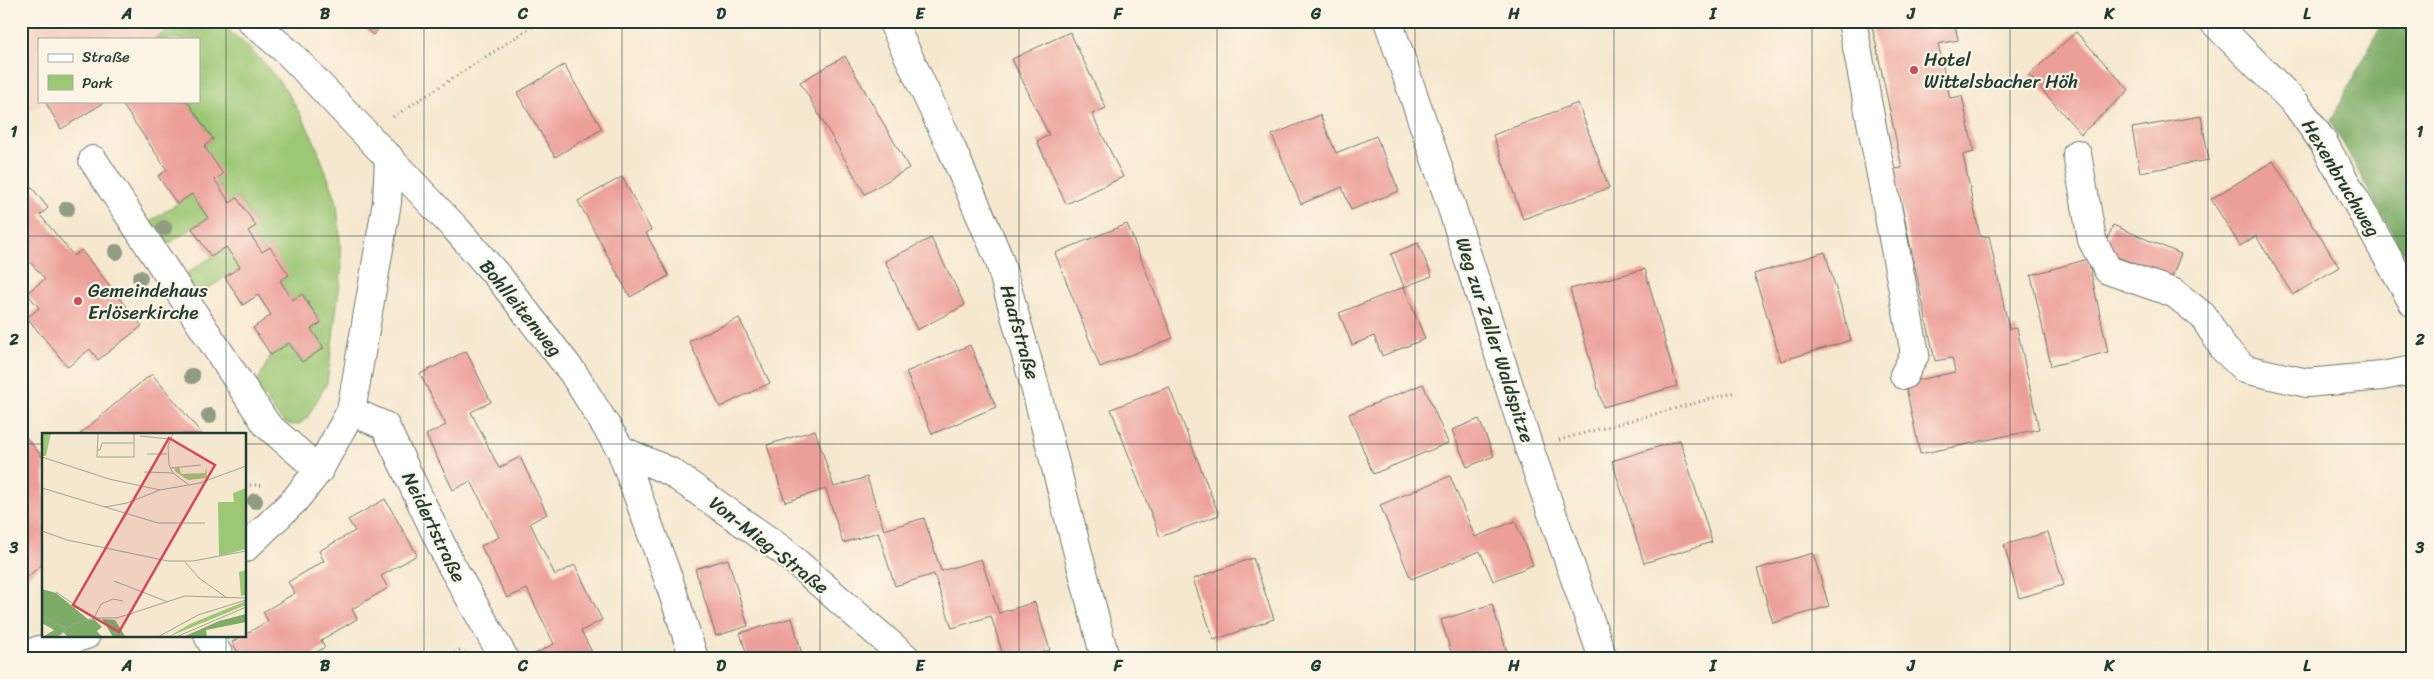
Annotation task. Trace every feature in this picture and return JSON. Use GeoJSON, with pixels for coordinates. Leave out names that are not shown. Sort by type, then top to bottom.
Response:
{"type":"FeatureCollection","features":[{"type":"Feature","properties":{"kind":"street","name":"Bohlleitenweg"},"geometry":{"type":"LineString","coordinates":[[251,21],[289,53],[368,134],[501,280],[573,372],[621,450],[668,578],[694,658]]}},
{"type":"Feature","properties":{"kind":"street","name":"Haafstraße"},"geometry":{"type":"LineString","coordinates":[[892,21],[951,147],[999,259],[1038,394],[1105,658]]}},
{"type":"Feature","properties":{"kind":"street","name":"Weg zur Zeller Waldspitze"},"geometry":{"type":"LineString","coordinates":[[1388,21],[1450,199],[1529,448],[1603,658]]}},
{"type":"Feature","properties":{"kind":"street"},"geometry":{"type":"LineString","coordinates":[[1852,21],[1915,354],[1904,375]]}},
{"type":"Feature","properties":{"kind":"street","name":"Hexenbruchweg"},"geometry":{"type":"LineString","coordinates":[[2213,21],[2296,104],[2323,142],[2413,303]]}},
{"type":"Feature","properties":{"kind":"street"},"geometry":{"type":"LineString","coordinates":[[2077,154],[2092,240],[2108,270],[2174,294],[2203,316],[2224,349],[2246,370],[2307,383],[2382,376],[2413,370]]}},
{"type":"Feature","properties":{"kind":"street"},"geometry":{"type":"LineString","coordinates":[[246,547],[294,501],[318,470],[352,411],[387,202],[389,157]]}},
{"type":"Feature","properties":{"kind":"street"},"geometry":{"type":"LineString","coordinates":[[93,160],[267,425],[318,470]]}},
{"type":"Feature","properties":{"kind":"street","name":"Neidertstraße"},"geometry":{"type":"LineString","coordinates":[[352,411],[385,426],[449,561],[504,658]]}},
{"type":"Feature","properties":{"kind":"street","name":"Von-Mieg-Straße"},"geometry":{"type":"LineString","coordinates":[[621,450],[671,472],[782,550],[906,658]]}},
{"type":"Feature","properties":{"kind":"street"},"geometry":{"type":"LineString","coordinates":[[21,656],[83,636]]}},
{"type":"Feature","properties":{"kind":"street"},"geometry":{"type":"LineString","coordinates":[[209,636],[220,658]]}},
{"type":"Feature","properties":{"kind":"path"},"geometry":{"type":"LineString","coordinates":[[368,134],[541,21]]}},
{"type":"Feature","properties":{"kind":"path"},"geometry":{"type":"LineString","coordinates":[[1562,440],[1736,392]]}},
{"type":"Feature","properties":{"kind":"shaded area"},"geometry":{"type":"Polygon","coordinates":[[[21,21],[183,21],[155,38],[38,38],[38,102],[45,102],[21,117],[21,21]]]}},
{"type":"Feature","properties":{"kind":"green space"},"geometry":{"type":"Polygon","coordinates":[[[183,21],[216,21],[242,41],[265,64],[286,90],[316,145],[337,202],[342,267],[327,383],[307,418],[299,424],[292,425],[284,422],[256,384],[271,355],[289,343],[302,362],[324,348],[311,329],[321,322],[303,294],[293,300],[280,281],[270,247],[262,252],[248,231],[256,225],[238,198],[230,203],[215,180],[204,146],[213,139],[188,102],[200,102],[200,38],[156,38],[183,21]]]}},
{"type":"Feature","properties":{"kind":"green space"},"geometry":{"type":"Polygon","coordinates":[[[2383,21],[2413,21],[2411,268],[2331,121],[2383,21]]]}},
{"type":"Feature","properties":{"kind":"green space"},"geometry":{"type":"Polygon","coordinates":[[[192,194],[208,218],[159,250],[143,226],[192,194]]]}},
{"type":"Feature","properties":{"kind":"green space"},"geometry":{"type":"Polygon","coordinates":[[[226,247],[240,267],[193,299],[179,279],[226,247]]]}},
{"type":"Feature","properties":{"kind":"building"},"geometry":{"type":"Polygon","coordinates":[[[357,21],[385,21],[373,35],[357,21]]]}},
{"type":"Feature","properties":{"kind":"building"},"geometry":{"type":"Polygon","coordinates":[[[1871,21],[1954,21],[1958,40],[1938,44],[1950,98],[1962,96],[1974,152],[1963,155],[1980,237],[1989,236],[2009,329],[2017,328],[2039,429],[1920,454],[1905,383],[1955,372],[1952,358],[1935,361],[1894,169],[1902,168],[1871,21]]]}},
{"type":"Feature","properties":{"kind":"building"},"geometry":{"type":"Polygon","coordinates":[[[1070,32],[1106,108],[1092,114],[1123,177],[1066,204],[1037,141],[1049,135],[1012,59],[1070,32]]]}},
{"type":"Feature","properties":{"kind":"building"},"geometry":{"type":"Polygon","coordinates":[[[2076,32],[2129,90],[2081,134],[2029,75],[2076,32]]]}},
{"type":"Feature","properties":{"kind":"building"},"geometry":{"type":"Polygon","coordinates":[[[845,56],[909,168],[865,194],[800,82],[845,56]]]}},
{"type":"Feature","properties":{"kind":"building"},"geometry":{"type":"Polygon","coordinates":[[[564,65],[602,129],[555,157],[517,93],[564,65]]]}},
{"type":"Feature","properties":{"kind":"building"},"geometry":{"type":"Polygon","coordinates":[[[101,102],[102,104],[61,129],[46,103],[101,102]]]}},
{"type":"Feature","properties":{"kind":"building"},"geometry":{"type":"Polygon","coordinates":[[[121,102],[188,102],[213,139],[204,146],[223,174],[215,180],[230,203],[237,198],[256,226],[248,231],[262,252],[270,247],[289,275],[280,281],[293,300],[302,294],[321,323],[311,329],[324,348],[302,362],[289,343],[271,355],[253,328],[271,315],[258,295],[243,305],[225,277],[240,267],[226,247],[211,257],[192,228],[208,218],[192,194],[177,204],[158,176],[167,170],[121,102]]]}},
{"type":"Feature","properties":{"kind":"building"},"geometry":{"type":"Polygon","coordinates":[[[1578,103],[1609,188],[1523,219],[1493,135],[1578,103]]]}},
{"type":"Feature","properties":{"kind":"building"},"geometry":{"type":"Polygon","coordinates":[[[1320,115],[1336,153],[1376,136],[1399,191],[1351,210],[1342,187],[1301,204],[1272,135],[1320,115]]]}},
{"type":"Feature","properties":{"kind":"building"},"geometry":{"type":"Polygon","coordinates":[[[2201,116],[2209,160],[2140,172],[2132,128],[2201,116]]]}},
{"type":"Feature","properties":{"kind":"building"},"geometry":{"type":"Polygon","coordinates":[[[2273,161],[2339,267],[2293,295],[2256,236],[2240,246],[2211,199],[2273,161]]]}},
{"type":"Feature","properties":{"kind":"building"},"geometry":{"type":"Polygon","coordinates":[[[622,177],[651,230],[646,233],[669,276],[630,297],[578,201],[622,177]]]}},
{"type":"Feature","properties":{"kind":"building","name":"Gemeindehaus Erlöserkirche"},"geometry":{"type":"Polygon","coordinates":[[[29,184],[48,208],[40,215],[74,256],[81,250],[142,326],[98,360],[90,349],[68,367],[27,318],[39,308],[27,293],[45,279],[29,261],[21,267],[21,191],[29,184]]]}},
{"type":"Feature","properties":{"kind":"building"},"geometry":{"type":"Polygon","coordinates":[[[1127,224],[1173,338],[1100,367],[1055,253],[1127,224]]]}},
{"type":"Feature","properties":{"kind":"building"},"geometry":{"type":"Polygon","coordinates":[[[2113,225],[2181,254],[2171,279],[2103,251],[2113,225]]]}},
{"type":"Feature","properties":{"kind":"building"},"geometry":{"type":"Polygon","coordinates":[[[931,238],[965,305],[917,330],[885,261],[931,238]]]}},
{"type":"Feature","properties":{"kind":"building"},"geometry":{"type":"Polygon","coordinates":[[[1418,243],[1432,276],[1404,287],[1391,254],[1418,243]]]}},
{"type":"Feature","properties":{"kind":"building"},"geometry":{"type":"Polygon","coordinates":[[[1825,252],[1851,340],[1781,361],[1754,274],[1825,252]]]}},
{"type":"Feature","properties":{"kind":"building"},"geometry":{"type":"Polygon","coordinates":[[[2088,259],[2108,352],[2051,366],[2031,275],[2088,259]]]}},
{"type":"Feature","properties":{"kind":"building"},"geometry":{"type":"Polygon","coordinates":[[[1645,269],[1677,386],[1603,407],[1570,289],[1645,269]]]}},
{"type":"Feature","properties":{"kind":"building"},"geometry":{"type":"Polygon","coordinates":[[[1404,287],[1425,339],[1382,356],[1374,336],[1352,345],[1339,313],[1404,287]]]}},
{"type":"Feature","properties":{"kind":"building"},"geometry":{"type":"Polygon","coordinates":[[[739,318],[770,383],[720,407],[689,341],[739,318]]]}},
{"type":"Feature","properties":{"kind":"building"},"geometry":{"type":"Polygon","coordinates":[[[970,345],[996,407],[932,434],[906,372],[970,345]]]}},
{"type":"Feature","properties":{"kind":"building"},"geometry":{"type":"Polygon","coordinates":[[[466,351],[491,402],[471,412],[499,468],[520,457],[547,514],[530,523],[555,575],[575,565],[602,620],[581,631],[595,658],[535,658],[533,655],[554,644],[527,589],[507,598],[481,546],[499,537],[471,481],[453,490],[426,435],[446,425],[420,374],[466,351]]]}},
{"type":"Feature","properties":{"kind":"building"},"geometry":{"type":"Polygon","coordinates":[[[152,374],[201,433],[81,433],[152,374]]]}},
{"type":"Feature","properties":{"kind":"building"},"geometry":{"type":"Polygon","coordinates":[[[1423,384],[1448,443],[1373,474],[1349,414],[1423,384]]]}},
{"type":"Feature","properties":{"kind":"building"},"geometry":{"type":"Polygon","coordinates":[[[1169,387],[1219,515],[1160,537],[1111,409],[1169,387]]]}},
{"type":"Feature","properties":{"kind":"building"},"geometry":{"type":"Polygon","coordinates":[[[1479,419],[1494,456],[1467,467],[1452,430],[1479,419]]]}},
{"type":"Feature","properties":{"kind":"building"},"geometry":{"type":"Polygon","coordinates":[[[815,430],[834,487],[867,477],[884,530],[924,518],[941,571],[981,559],[999,613],[1035,602],[1050,650],[1027,658],[1004,658],[991,616],[952,628],[934,574],[895,586],[878,532],[843,543],[826,489],[785,502],[767,445],[815,430]]]}},
{"type":"Feature","properties":{"kind":"building"},"geometry":{"type":"Polygon","coordinates":[[[21,431],[42,457],[42,565],[21,582],[21,431]]]}},
{"type":"Feature","properties":{"kind":"building"},"geometry":{"type":"Polygon","coordinates":[[[1680,440],[1712,542],[1644,563],[1612,461],[1680,440]]]}},
{"type":"Feature","properties":{"kind":"building"},"geometry":{"type":"Polygon","coordinates":[[[1450,476],[1475,537],[1515,521],[1533,565],[1493,581],[1480,551],[1411,579],[1380,505],[1450,476]]]}},
{"type":"Feature","properties":{"kind":"building"},"geometry":{"type":"Polygon","coordinates":[[[385,499],[417,555],[381,576],[388,588],[352,609],[357,619],[321,640],[325,647],[307,658],[241,658],[232,642],[246,636],[246,634],[268,621],[263,612],[295,593],[288,582],[324,561],[319,551],[355,531],[348,520],[385,499]]]}},
{"type":"Feature","properties":{"kind":"building"},"geometry":{"type":"Polygon","coordinates":[[[2048,532],[2064,585],[2019,598],[2004,545],[2048,532]]]}},
{"type":"Feature","properties":{"kind":"building"},"geometry":{"type":"Polygon","coordinates":[[[1813,553],[1829,606],[1773,623],[1757,569],[1813,553]]]}},
{"type":"Feature","properties":{"kind":"building"},"geometry":{"type":"Polygon","coordinates":[[[1253,558],[1274,619],[1214,640],[1193,579],[1253,558]]]}},
{"type":"Feature","properties":{"kind":"building"},"geometry":{"type":"Polygon","coordinates":[[[728,559],[748,626],[716,636],[695,569],[728,559]]]}},
{"type":"Feature","properties":{"kind":"building"},"geometry":{"type":"Polygon","coordinates":[[[1492,604],[1509,658],[1453,658],[1441,620],[1492,604]]]}},
{"type":"Feature","properties":{"kind":"building"},"geometry":{"type":"Polygon","coordinates":[[[792,618],[803,658],[748,658],[740,633],[792,618]]]}},
{"type":"Feature","properties":{"kind":"building"},"geometry":{"type":"Polygon","coordinates":[[[466,652],[469,658],[455,658],[466,652]]]}},
{"type":"Feature","properties":{"kind":"place","name":"Hotel Wittelsbacher Höh"},"geometry":{"type":"Point","coordinates":[1914,70]}},
{"type":"Feature","properties":{"kind":"place","name":"Gemeindehaus Erlöserkirche"},"geometry":{"type":"Point","coordinates":[78,301]}}]}
